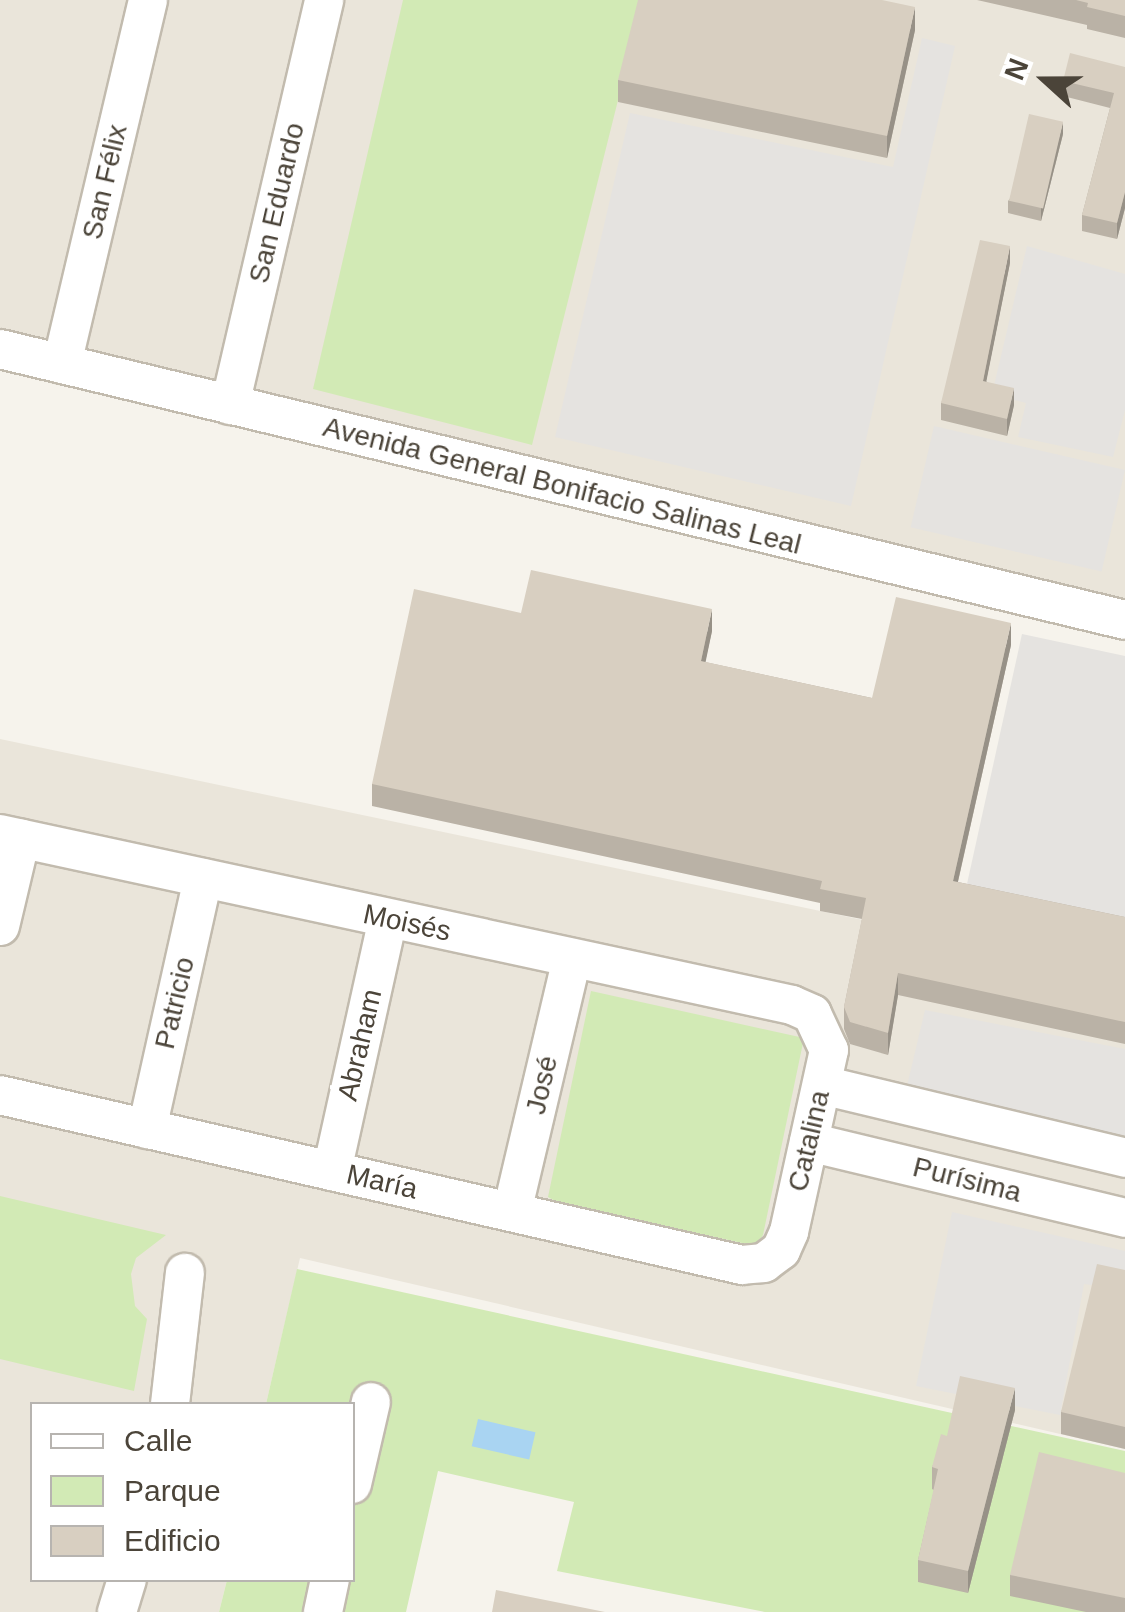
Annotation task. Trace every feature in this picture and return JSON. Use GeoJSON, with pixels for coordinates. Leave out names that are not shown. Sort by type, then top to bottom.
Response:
{"type":"FeatureCollection","features":[{"type":"Feature","properties":{"kind":"street","name":"San Félix"},"geometry":{"type":"LineString","coordinates":[[62,364],[148,0]]}},
{"type":"Feature","properties":{"kind":"street","name":"San Eduardo"},"geometry":{"type":"LineString","coordinates":[[230,405],[324,0]]}},
{"type":"Feature","properties":{"kind":"street","name":"Avenida General Bonifacio Salinas Leal"},"geometry":{"type":"LineString","coordinates":[[0,349],[1125,620]]}},
{"type":"Feature","properties":{"kind":"street","name":"Moisés"},"geometry":{"type":"LineString","coordinates":[[10,836],[792,1005],[812,1014]]}},
{"type":"Feature","properties":{"kind":"street"},"geometry":{"type":"LineString","coordinates":[[0,926],[10,836]]}},
{"type":"Feature","properties":{"kind":"street","name":"Patricio"},"geometry":{"type":"LineString","coordinates":[[147,1129],[203,878]]}},
{"type":"Feature","properties":{"kind":"street","name":"Abraham"},"geometry":{"type":"LineString","coordinates":[[332,1171],[388,919]]}},
{"type":"Feature","properties":{"kind":"street","name":"José"},"geometry":{"type":"LineString","coordinates":[[512,1212],[572,958]]}},
{"type":"Feature","properties":{"kind":"street","name":"Catalina"},"geometry":{"type":"LineString","coordinates":[[764,1262],[781,1250],[789,1232],[830,1050],[812,1014]]}},
{"type":"Feature","properties":{"kind":"street","name":"Purísima"},"geometry":{"type":"LineString","coordinates":[[822,1085],[1125,1158]]}},
{"type":"Feature","properties":{"kind":"street","name":"María"},"geometry":{"type":"LineString","coordinates":[[0,1095],[742,1264],[764,1262]]}},
{"type":"Feature","properties":{"kind":"street"},"geometry":{"type":"LineString","coordinates":[[923,1169],[934,1113]]}},
{"type":"Feature","properties":{"kind":"street","name":"Purísima"},"geometry":{"type":"LineString","coordinates":[[809,1142],[1125,1218]]}},
{"type":"Feature","properties":{"kind":"street"},"geometry":{"type":"LineString","coordinates":[[170,1402],[184,1273]]}},
{"type":"Feature","properties":{"kind":"street"},"geometry":{"type":"LineString","coordinates":[[355,1471],[371,1402]]}},
{"type":"Feature","properties":{"kind":"street"},"geometry":{"type":"LineString","coordinates":[[118,1612],[126,1582]]}},
{"type":"Feature","properties":{"kind":"street"},"geometry":{"type":"LineString","coordinates":[[323,1612],[330,1582]]}},
{"type":"Feature","properties":{"kind":"shaded area"},"geometry":{"type":"Polygon","coordinates":[[[0,0],[1125,0],[1125,615],[0,345],[0,0]]]}},
{"type":"Feature","properties":{"kind":"shaded area"},"geometry":{"type":"Polygon","coordinates":[[[922,38],[955,46],[851,506],[555,437],[630,113],[893,167],[922,38]]]}},
{"type":"Feature","properties":{"kind":"shaded area"},"geometry":{"type":"Polygon","coordinates":[[[1027,246],[1125,274],[1125,410],[1113,457],[1018,437],[1026,403],[992,394],[1027,246]]]}},
{"type":"Feature","properties":{"kind":"shaded area"},"geometry":{"type":"Polygon","coordinates":[[[934,426],[1125,470],[1102,571],[911,527],[934,426]]]}},
{"type":"Feature","properties":{"kind":"shaded area"},"geometry":{"type":"Polygon","coordinates":[[[1022,634],[1125,656],[1125,928],[965,893],[1022,634]]]}},
{"type":"Feature","properties":{"kind":"shaded area"},"geometry":{"type":"Polygon","coordinates":[[[0,739],[1125,975],[1125,1449],[300,1258],[266,1402],[30,1402],[30,1582],[226,1582],[219,1612],[0,1612],[0,739]]]}},
{"type":"Feature","properties":{"kind":"shaded area"},"geometry":{"type":"Polygon","coordinates":[[[925,1010],[1125,1049],[1125,1143],[906,1090],[925,1010]]]}},
{"type":"Feature","properties":{"kind":"shaded area"},"geometry":{"type":"Polygon","coordinates":[[[952,1212],[1125,1251],[1125,1290],[1084,1284],[1060,1415],[916,1386],[952,1212]]]}},
{"type":"Feature","properties":{"kind":"green space"},"geometry":{"type":"Polygon","coordinates":[[[403,0],[643,0],[532,445],[313,389],[403,0]]]}},
{"type":"Feature","properties":{"kind":"green space"},"geometry":{"type":"Polygon","coordinates":[[[591,991],[804,1038],[763,1235],[756,1246],[559,1203],[548,1197],[591,991]]]}},
{"type":"Feature","properties":{"kind":"green space"},"geometry":{"type":"Polygon","coordinates":[[[0,1196],[166,1235],[136,1258],[131,1274],[135,1306],[147,1319],[134,1391],[0,1359],[0,1196]]]}},
{"type":"Feature","properties":{"kind":"green space"},"geometry":{"type":"Polygon","coordinates":[[[297,1269],[1125,1451],[1125,1612],[765,1612],[557,1571],[574,1502],[438,1471],[406,1612],[219,1612],[226,1582],[355,1582],[355,1402],[266,1402],[297,1269]]]}},
{"type":"Feature","properties":{"kind":"water"},"geometry":{"type":"Polygon","coordinates":[[[478,1419],[535,1432],[529,1460],[472,1446],[478,1419]]]}},
{"type":"Feature","properties":{"kind":"building"},"geometry":{"type":"Polygon","coordinates":[[[638,0],[882,0],[915,7],[887,136],[618,80],[638,0]]]}},
{"type":"Feature","properties":{"kind":"building"},"geometry":{"type":"Polygon","coordinates":[[[1076,0],[1125,0],[1125,16],[1087,7],[1088,3],[1076,0]]]}},
{"type":"Feature","properties":{"kind":"building"},"geometry":{"type":"Polygon","coordinates":[[[1070,53],[1125,67],[1125,192],[1117,223],[1082,215],[1114,93],[1063,81],[1070,53]]]}},
{"type":"Feature","properties":{"kind":"building"},"geometry":{"type":"Polygon","coordinates":[[[1029,114],[1063,122],[1043,209],[1009,201],[1029,114]]]}},
{"type":"Feature","properties":{"kind":"building"},"geometry":{"type":"Polygon","coordinates":[[[980,240],[1010,246],[983,381],[1014,388],[1007,419],[941,403],[980,240]]]}},
{"type":"Feature","properties":{"kind":"building"},"geometry":{"type":"Polygon","coordinates":[[[531,570],[712,609],[701,661],[872,698],[896,597],[1011,623],[953,881],[1125,917],[1125,1022],[898,973],[888,1033],[850,1022],[844,1007],[866,898],[820,889],[822,881],[372,784],[414,589],[521,613],[531,570]]]}},
{"type":"Feature","properties":{"kind":"building"},"geometry":{"type":"Polygon","coordinates":[[[1097,1264],[1125,1270],[1125,1427],[1061,1412],[1097,1264]]]}},
{"type":"Feature","properties":{"kind":"building"},"geometry":{"type":"Polygon","coordinates":[[[960,1376],[1015,1388],[968,1571],[918,1560],[938,1469],[932,1467],[941,1434],[947,1436],[960,1376]]]}},
{"type":"Feature","properties":{"kind":"building"},"geometry":{"type":"Polygon","coordinates":[[[1039,1452],[1125,1473],[1125,1598],[1010,1575],[1039,1452]]]}},
{"type":"Feature","properties":{"kind":"building"},"geometry":{"type":"Polygon","coordinates":[[[496,1590],[605,1612],[492,1612],[496,1590]]]}}]}
